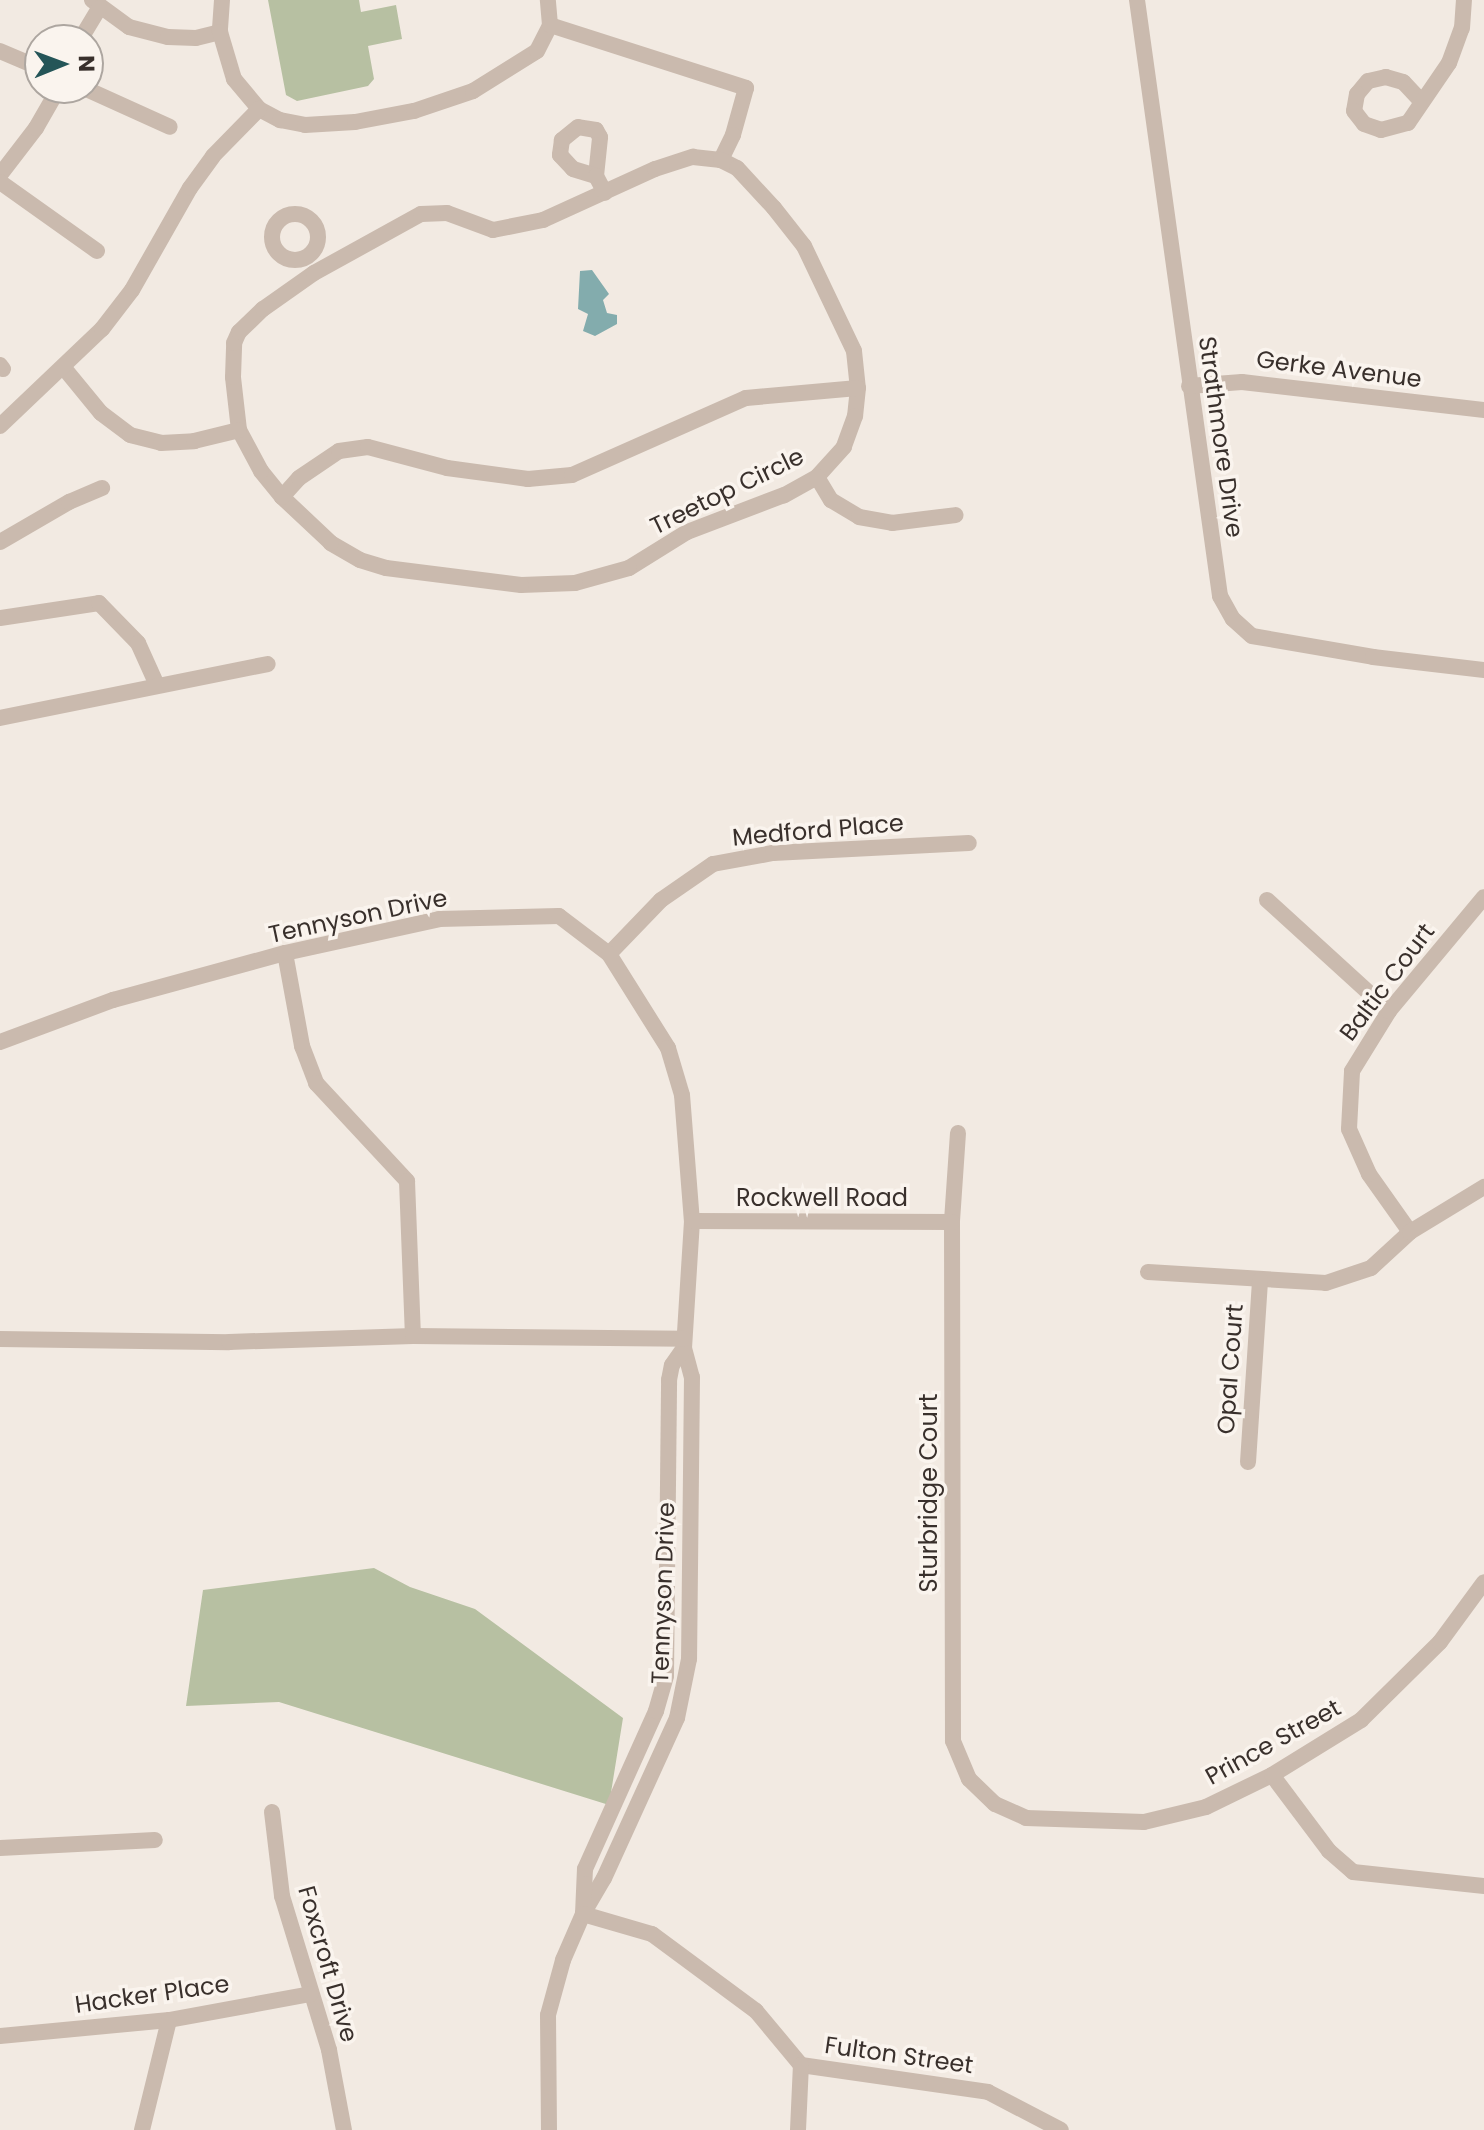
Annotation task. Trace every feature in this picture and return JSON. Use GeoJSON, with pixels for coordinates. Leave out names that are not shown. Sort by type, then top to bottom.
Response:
{"type":"FeatureCollection","features":[{"type":"Feature","properties":{"kind":"street"},"geometry":{"type":"LineString","coordinates":[[222,0],[220,32],[234,79],[259,109],[280,120],[305,125],[355,122],[414,111],[473,91],[537,51],[550,25],[548,0]]}},
{"type":"Feature","properties":{"kind":"street","name":"Strathmore Drive"},"geometry":{"type":"LineString","coordinates":[[1137,0],[1220,596],[1233,619],[1252,636],[1373,657],[1484,670]]}},
{"type":"Feature","properties":{"kind":"street"},"geometry":{"type":"LineString","coordinates":[[1421,101],[1449,63],[1462,28],[1464,0]]}},
{"type":"Feature","properties":{"kind":"street"},"geometry":{"type":"LineString","coordinates":[[87,24],[96,4],[129,27],[168,37],[196,38],[220,32]]}},
{"type":"Feature","properties":{"kind":"street"},"geometry":{"type":"LineString","coordinates":[[550,25],[746,88],[733,135],[721,160]]}},
{"type":"Feature","properties":{"kind":"street"},"geometry":{"type":"LineString","coordinates":[[0,51],[24,61]]}},
{"type":"Feature","properties":{"kind":"street"},"geometry":{"type":"LineString","coordinates":[[104,97],[170,127]]}},
{"type":"Feature","properties":{"kind":"street"},"geometry":{"type":"LineString","coordinates":[[0,175],[36,128],[50,104]]}},
{"type":"Feature","properties":{"kind":"street"},"geometry":{"type":"LineString","coordinates":[[0,426],[64,368],[132,290],[190,188],[213,156],[259,109]]}},
{"type":"Feature","properties":{"kind":"street","name":"Treetop Circle"},"geometry":{"type":"LineString","coordinates":[[693,157],[721,160],[737,168],[804,246],[854,351],[858,388],[855,416],[844,447],[817,477],[784,495],[687,532],[629,568],[575,583],[521,585],[386,568],[360,560],[331,543],[282,497],[261,471],[239,430],[233,377],[234,343],[239,332],[263,309],[320,270],[421,214],[447,213],[493,230],[543,220],[693,157]]}},
{"type":"Feature","properties":{"kind":"street"},"geometry":{"type":"LineString","coordinates":[[596,176],[605,193]]}},
{"type":"Feature","properties":{"kind":"street"},"geometry":{"type":"LineString","coordinates":[[0,182],[97,251]]}},
{"type":"Feature","properties":{"kind":"street"},"geometry":{"type":"LineString","coordinates":[[309,256],[320,270]]}},
{"type":"Feature","properties":{"kind":"street"},"geometry":{"type":"LineString","coordinates":[[64,368],[101,413],[130,435],[161,443],[194,441],[239,430]]}},
{"type":"Feature","properties":{"kind":"street","name":"Gerke Avenue"},"geometry":{"type":"LineString","coordinates":[[1189,386],[1242,382],[1484,410]]}},
{"type":"Feature","properties":{"kind":"street"},"geometry":{"type":"LineString","coordinates":[[282,497],[299,478],[339,451],[368,447],[447,468],[528,479],[572,475],[746,398],[858,388]]}},
{"type":"Feature","properties":{"kind":"street"},"geometry":{"type":"LineString","coordinates":[[817,477],[831,500],[859,517],[892,523],[956,515]]}},
{"type":"Feature","properties":{"kind":"street"},"geometry":{"type":"LineString","coordinates":[[0,542],[69,502],[102,488]]}},
{"type":"Feature","properties":{"kind":"street"},"geometry":{"type":"LineString","coordinates":[[0,618],[99,603],[138,643],[157,685]]}},
{"type":"Feature","properties":{"kind":"street"},"geometry":{"type":"LineString","coordinates":[[0,718],[268,664]]}},
{"type":"Feature","properties":{"kind":"street","name":"Medford Place"},"geometry":{"type":"LineString","coordinates":[[609,954],[661,900],[713,864],[773,853],[969,843]]}},
{"type":"Feature","properties":{"kind":"street","name":"Baltic Court"},"geometry":{"type":"LineString","coordinates":[[1410,1232],[1369,1174],[1349,1129],[1352,1071],[1389,1011],[1484,897]]}},
{"type":"Feature","properties":{"kind":"street"},"geometry":{"type":"LineString","coordinates":[[1267,900],[1389,1011]]}},
{"type":"Feature","properties":{"kind":"street","name":"Tennyson Drive"},"geometry":{"type":"LineString","coordinates":[[0,1042],[113,1000],[285,953],[439,919],[559,916],[609,954],[668,1048],[682,1095],[692,1221],[684,1344],[672,1365],[669,1380],[666,1675],[656,1711],[585,1869],[583,1914],[563,1960],[548,2015],[549,2130]]}},
{"type":"Feature","properties":{"kind":"street"},"geometry":{"type":"LineString","coordinates":[[285,953],[302,1046],[316,1083],[407,1181],[413,1336]]}},
{"type":"Feature","properties":{"kind":"street","name":"Sturbridge Court"},"geometry":{"type":"LineString","coordinates":[[958,1133],[952,1222],[953,1741],[969,1779],[995,1804],[1026,1818]]}},
{"type":"Feature","properties":{"kind":"street"},"geometry":{"type":"LineString","coordinates":[[1148,1272],[1326,1283],[1371,1268],[1410,1232],[1484,1187]]}},
{"type":"Feature","properties":{"kind":"street","name":"Rockwell Road"},"geometry":{"type":"LineString","coordinates":[[692,1221],[952,1222]]}},
{"type":"Feature","properties":{"kind":"street","name":"Opal Court"},"geometry":{"type":"LineString","coordinates":[[1248,1462],[1260,1280]]}},
{"type":"Feature","properties":{"kind":"street"},"geometry":{"type":"LineString","coordinates":[[0,1339],[229,1342],[413,1336],[684,1344]]}},
{"type":"Feature","properties":{"kind":"street","name":"Prince Street"},"geometry":{"type":"LineString","coordinates":[[1026,1818],[1144,1822],[1206,1807],[1272,1775],[1361,1720],[1440,1642],[1484,1582]]}},
{"type":"Feature","properties":{"kind":"street"},"geometry":{"type":"LineString","coordinates":[[1272,1775],[1329,1851],[1353,1872],[1484,1886]]}},
{"type":"Feature","properties":{"kind":"street","name":"Foxcroft Drive"},"geometry":{"type":"LineString","coordinates":[[272,1812],[282,1896],[329,2050],[344,2130]]}},
{"type":"Feature","properties":{"kind":"street"},"geometry":{"type":"LineString","coordinates":[[0,1848],[155,1840]]}},
{"type":"Feature","properties":{"kind":"street","name":"Fulton Street"},"geometry":{"type":"LineString","coordinates":[[583,1914],[652,1934],[756,2011],[801,2065],[988,2092],[1061,2130]]}},
{"type":"Feature","properties":{"kind":"street","name":"Hacker Place"},"geometry":{"type":"LineString","coordinates":[[0,2036],[169,2020],[311,1994]]}},
{"type":"Feature","properties":{"kind":"street"},"geometry":{"type":"LineString","coordinates":[[142,2130],[169,2020]]}},
{"type":"Feature","properties":{"kind":"street"},"geometry":{"type":"LineString","coordinates":[[798,2130],[801,2065]]}},
{"type":"Feature","properties":{"kind":"green space"},"geometry":{"type":"Polygon","coordinates":[[[268,0],[359,0],[361,12],[396,5],[402,39],[368,46],[374,79],[368,86],[297,101],[286,95],[268,0]]]}},
{"type":"Feature","properties":{"kind":"green space"},"geometry":{"type":"Polygon","coordinates":[[[374,1568],[410,1587],[475,1609],[623,1718],[609,1805],[279,1702],[186,1706],[203,1590],[374,1568]]]}},
{"type":"Feature","properties":{"kind":"water"},"geometry":{"type":"Polygon","coordinates":[[[592,270],[609,294],[603,300],[607,313],[617,315],[617,324],[595,336],[583,331],[588,314],[578,309],[580,271],[592,270]]]}}]}
